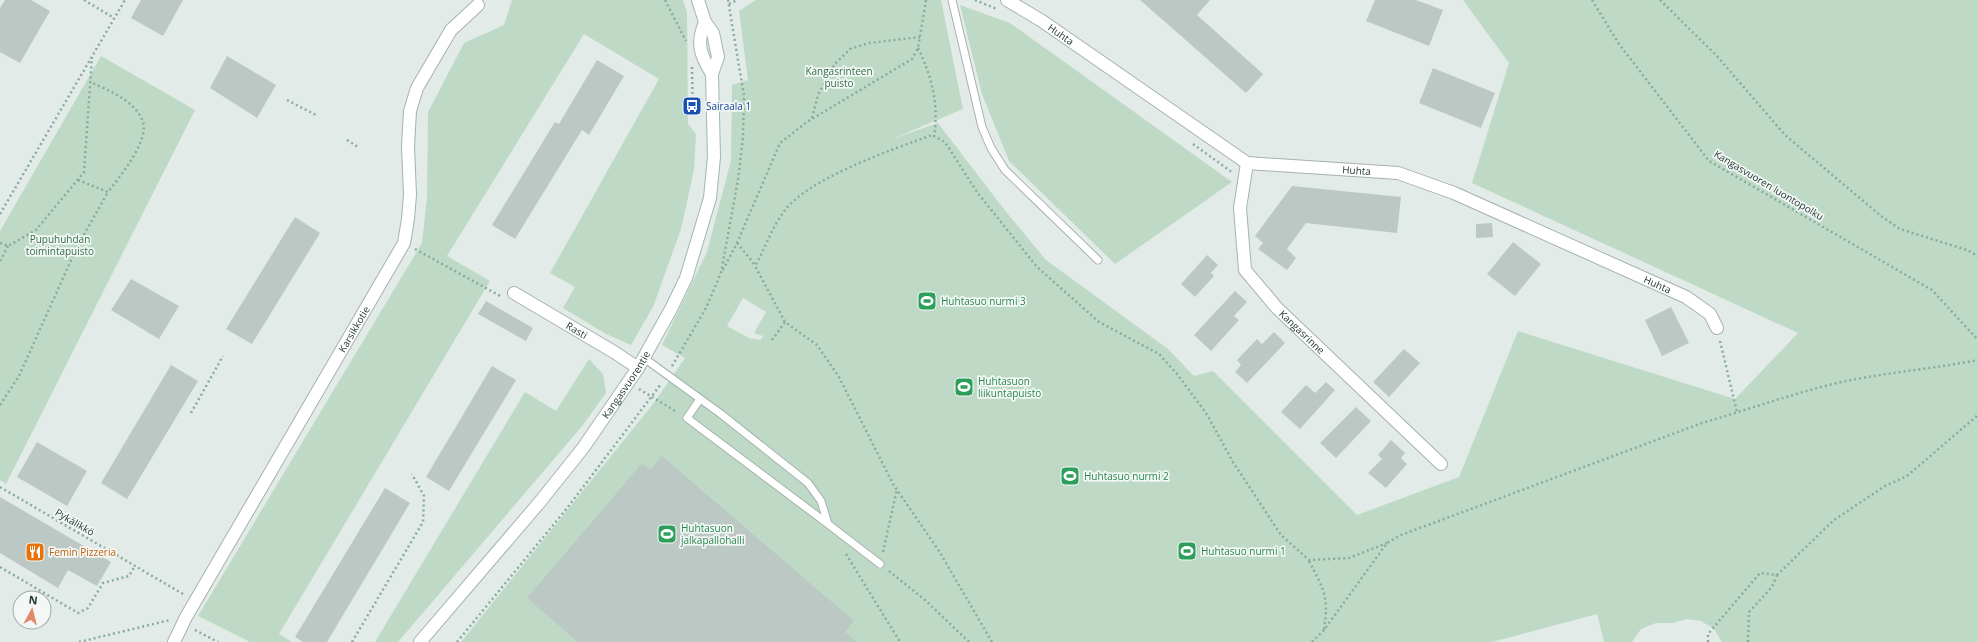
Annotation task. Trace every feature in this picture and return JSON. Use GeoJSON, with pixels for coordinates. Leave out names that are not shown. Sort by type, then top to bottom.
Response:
{"type":"FeatureCollection","features":[{"type":"Feature","properties":{"kind":"street","name":"Kangasvuorentie"},"geometry":{"type":"LineString","coordinates":[[420,642],[583,448],[641,363],[671,309],[686,278],[710,198],[714,157],[712,74],[718,57],[713,33],[705,22],[698,0]]}},
{"type":"Feature","properties":{"kind":"street","name":"Huhta"},"geometry":{"type":"LineString","coordinates":[[1007,0],[1042,21],[1247,163],[1398,173],[1454,193],[1686,298],[1710,314],[1717,328]]}},
{"type":"Feature","properties":{"kind":"street","name":"Karsikkotie"},"geometry":{"type":"LineString","coordinates":[[174,642],[404,243],[410,194],[408,146],[410,111],[417,88],[451,30],[478,5]]}},
{"type":"Feature","properties":{"kind":"street","name":"Kangasrinne"},"geometry":{"type":"LineString","coordinates":[[1247,163],[1240,208],[1245,270],[1277,308],[1441,464]]}},
{"type":"Feature","properties":{"kind":"street","name":"Rasti"},"geometry":{"type":"LineString","coordinates":[[514,293],[614,352],[641,363]]}},
{"type":"Feature","properties":{"kind":"lane"},"geometry":{"type":"LineString","coordinates":[[952,0],[982,127],[991,148],[1005,170],[1098,260]]}},
{"type":"Feature","properties":{"kind":"lane"},"geometry":{"type":"LineString","coordinates":[[641,363],[700,399],[808,483],[821,501],[828,524]]}},
{"type":"Feature","properties":{"kind":"lane"},"geometry":{"type":"LineString","coordinates":[[700,399],[687,418],[880,564]]}},
{"type":"Feature","properties":{"kind":"path"},"geometry":{"type":"LineString","coordinates":[[84,0],[114,18]]}},
{"type":"Feature","properties":{"kind":"path"},"geometry":{"type":"LineString","coordinates":[[0,214],[125,0]]}},
{"type":"Feature","properties":{"kind":"path"},"geometry":{"type":"LineString","coordinates":[[729,4],[737,0]]}},
{"type":"Feature","properties":{"kind":"path"},"geometry":{"type":"LineString","coordinates":[[721,272],[737,243],[780,143],[812,119],[912,60],[918,48],[926,0]]}},
{"type":"Feature","properties":{"kind":"path","name":"Kangasvuoren luontopolku"},"geometry":{"type":"LineString","coordinates":[[1592,0],[1619,44],[1710,161],[1932,290],[1978,340]]}},
{"type":"Feature","properties":{"kind":"path"},"geometry":{"type":"LineString","coordinates":[[1660,0],[1716,55],[1785,135],[1881,216],[1900,230],[1967,250],[1978,256]]}},
{"type":"Feature","properties":{"kind":"path"},"geometry":{"type":"LineString","coordinates":[[812,119],[818,95],[831,70],[850,49],[869,43],[920,37]]}},
{"type":"Feature","properties":{"kind":"path"},"geometry":{"type":"LineString","coordinates":[[918,48],[927,68],[934,90],[937,120],[934,136]]}},
{"type":"Feature","properties":{"kind":"path"},"geometry":{"type":"LineString","coordinates":[[0,261],[8,246],[36,230],[84,172],[92,56]]}},
{"type":"Feature","properties":{"kind":"path"},"geometry":{"type":"LineString","coordinates":[[691,63],[693,116]]}},
{"type":"Feature","properties":{"kind":"path"},"geometry":{"type":"LineString","coordinates":[[0,405],[19,376],[77,247],[108,192],[129,166],[142,135],[143,122],[135,110],[116,94],[90,82]]}},
{"type":"Feature","properties":{"kind":"path"},"geometry":{"type":"LineString","coordinates":[[287,100],[316,115]]}},
{"type":"Feature","properties":{"kind":"path"},"geometry":{"type":"LineString","coordinates":[[754,266],[783,212],[802,194],[824,179],[932,135],[945,142],[977,192],[1036,267],[1099,322],[1159,354],[1173,369],[1206,413],[1233,462],[1281,535],[1309,560],[1324,589],[1327,609],[1324,630]]}},
{"type":"Feature","properties":{"kind":"path"},"geometry":{"type":"LineString","coordinates":[[347,140],[358,147]]}},
{"type":"Feature","properties":{"kind":"path"},"geometry":{"type":"LineString","coordinates":[[78,180],[108,192]]}},
{"type":"Feature","properties":{"kind":"path"},"geometry":{"type":"LineString","coordinates":[[0,243],[8,246]]}},
{"type":"Feature","properties":{"kind":"path"},"geometry":{"type":"LineString","coordinates":[[737,243],[752,261],[785,322],[817,345],[840,377],[897,489],[939,551],[992,642]]}},
{"type":"Feature","properties":{"kind":"path"},"geometry":{"type":"LineString","coordinates":[[416,249],[455,272]]}},
{"type":"Feature","properties":{"kind":"path"},"geometry":{"type":"LineString","coordinates":[[772,340],[785,322]]}},
{"type":"Feature","properties":{"kind":"path"},"geometry":{"type":"LineString","coordinates":[[1717,328],[1737,412]]}},
{"type":"Feature","properties":{"kind":"path"},"geometry":{"type":"LineString","coordinates":[[191,413],[223,356]]}},
{"type":"Feature","properties":{"kind":"path"},"geometry":{"type":"LineString","coordinates":[[1309,560],[1349,558],[1387,543],[1400,535],[1702,423],[1737,412],[1825,386],[1881,374],[1939,368],[1978,360]]}},
{"type":"Feature","properties":{"kind":"path"},"geometry":{"type":"LineString","coordinates":[[652,397],[687,418]]}},
{"type":"Feature","properties":{"kind":"path"},"geometry":{"type":"LineString","coordinates":[[1748,642],[1749,612],[1772,587],[1777,575],[1834,520],[1885,486],[1906,476],[1978,415]]}},
{"type":"Feature","properties":{"kind":"path"},"geometry":{"type":"LineString","coordinates":[[352,642],[423,522],[424,496],[412,474]]}},
{"type":"Feature","properties":{"kind":"path","name":"Pykälikkö"},"geometry":{"type":"LineString","coordinates":[[0,487],[183,594]]}},
{"type":"Feature","properties":{"kind":"path"},"geometry":{"type":"LineString","coordinates":[[897,489],[880,564],[925,600],[969,642]]}},
{"type":"Feature","properties":{"kind":"path"},"geometry":{"type":"LineString","coordinates":[[1312,642],[1324,630],[1387,543]]}},
{"type":"Feature","properties":{"kind":"path"},"geometry":{"type":"LineString","coordinates":[[844,550],[900,642]]}},
{"type":"Feature","properties":{"kind":"path"},"geometry":{"type":"LineString","coordinates":[[0,567],[78,613],[88,608],[103,583],[129,576],[135,566]]}},
{"type":"Feature","properties":{"kind":"path"},"geometry":{"type":"LineString","coordinates":[[1708,642],[1708,634],[1760,573],[1777,575]]}},
{"type":"Feature","properties":{"kind":"path"},"geometry":{"type":"LineString","coordinates":[[180,601],[187,588]]}},
{"type":"Feature","properties":{"kind":"path"},"geometry":{"type":"LineString","coordinates":[[169,620],[172,613]]}},
{"type":"Feature","properties":{"kind":"path"},"geometry":{"type":"LineString","coordinates":[[79,642],[169,620],[218,642]]}},
{"type":"Feature","properties":{"kind":"green space"},"geometry":{"type":"Polygon","coordinates":[[[512,0],[683,0],[687,13],[688,124],[696,134],[694,170],[681,229],[653,307],[631,345],[606,334],[563,308],[575,287],[550,273],[659,79],[584,34],[447,256],[490,281],[279,634],[292,642],[250,642],[198,616],[422,243],[427,198],[428,112],[464,43],[504,25],[512,0]]]}},
{"type":"Feature","properties":{"kind":"green space","name":"Kangasrinteen puisto"},"geometry":{"type":"Polygon","coordinates":[[[756,0],[941,0],[963,109],[892,139],[938,123],[1003,208],[1046,260],[1168,349],[1194,376],[1213,371],[1357,515],[1459,477],[1518,331],[1735,399],[1798,333],[1472,183],[1509,63],[1463,0],[1978,0],[1978,642],[1722,642],[1714,629],[1701,621],[1687,619],[1673,623],[1656,623],[1641,629],[1632,642],[1604,642],[1597,614],[1492,642],[461,642],[653,404],[685,358],[662,345],[707,252],[731,160],[732,85],[748,80],[739,11],[756,0]],[[743,298],[727,326],[749,338],[761,340],[763,336],[754,333],[766,312],[743,298]]]}},
{"type":"Feature","properties":{"kind":"green space"},"geometry":{"type":"Polygon","coordinates":[[[960,5],[1010,23],[1232,182],[1115,264],[1009,161],[982,94],[960,5]]]}},
{"type":"Feature","properties":{"kind":"green space","name":"Pupuhuhdan toimintapuisto"},"geometry":{"type":"Polygon","coordinates":[[[101,56],[195,110],[6,484],[0,480],[0,231],[101,56]]]}},
{"type":"Feature","properties":{"kind":"green space"},"geometry":{"type":"Polygon","coordinates":[[[589,359],[603,374],[606,393],[583,425],[398,642],[375,642],[525,392],[556,411],[589,359]]]}},
{"type":"Feature","properties":{"kind":"building"},"geometry":{"type":"Polygon","coordinates":[[[5,0],[31,0],[50,11],[20,63],[0,52],[0,8],[5,0]]]}},
{"type":"Feature","properties":{"kind":"building"},"geometry":{"type":"Polygon","coordinates":[[[141,0],[183,0],[163,36],[131,18],[141,0]]]}},
{"type":"Feature","properties":{"kind":"building"},"geometry":{"type":"Polygon","coordinates":[[[1140,0],[1210,0],[1197,15],[1263,74],[1246,93],[1140,0]]]}},
{"type":"Feature","properties":{"kind":"building"},"geometry":{"type":"Polygon","coordinates":[[[1375,0],[1416,0],[1443,10],[1429,46],[1366,21],[1375,0]]]}},
{"type":"Feature","properties":{"kind":"building"},"geometry":{"type":"Polygon","coordinates":[[[227,56],[276,85],[257,118],[210,88],[227,56]]]}},
{"type":"Feature","properties":{"kind":"building"},"geometry":{"type":"Polygon","coordinates":[[[597,60],[624,76],[589,135],[582,130],[515,239],[492,225],[555,122],[559,124],[597,60]]]}},
{"type":"Feature","properties":{"kind":"building"},"geometry":{"type":"Polygon","coordinates":[[[1433,68],[1495,93],[1481,128],[1419,103],[1433,68]]]}},
{"type":"Feature","properties":{"kind":"building"},"geometry":{"type":"Polygon","coordinates":[[[1292,186],[1401,197],[1397,233],[1306,223],[1287,249],[1296,258],[1287,270],[1258,249],[1263,243],[1255,236],[1292,186]]]}},
{"type":"Feature","properties":{"kind":"building"},"geometry":{"type":"Polygon","coordinates":[[[295,217],[320,233],[252,344],[226,329],[295,217]]]}},
{"type":"Feature","properties":{"kind":"building"},"geometry":{"type":"Polygon","coordinates":[[[1492,223],[1493,237],[1476,238],[1476,224],[1492,223]]]}},
{"type":"Feature","properties":{"kind":"building"},"geometry":{"type":"Polygon","coordinates":[[[1513,242],[1541,264],[1515,296],[1487,274],[1513,242]]]}},
{"type":"Feature","properties":{"kind":"building"},"geometry":{"type":"Polygon","coordinates":[[[1207,255],[1218,265],[1211,273],[1214,276],[1195,297],[1181,284],[1207,255]]]}},
{"type":"Feature","properties":{"kind":"building"},"geometry":{"type":"Polygon","coordinates":[[[131,279],[179,306],[159,339],[111,310],[131,279]]]}},
{"type":"Feature","properties":{"kind":"building"},"geometry":{"type":"Polygon","coordinates":[[[1235,291],[1247,302],[1234,316],[1239,320],[1211,351],[1194,335],[1235,291]]]}},
{"type":"Feature","properties":{"kind":"building"},"geometry":{"type":"Polygon","coordinates":[[[486,301],[533,328],[526,341],[478,314],[486,301]]]}},
{"type":"Feature","properties":{"kind":"building"},"geometry":{"type":"Polygon","coordinates":[[[1671,307],[1689,343],[1662,356],[1645,320],[1671,307]]]}},
{"type":"Feature","properties":{"kind":"building"},"geometry":{"type":"Polygon","coordinates":[[[1274,332],[1285,343],[1247,383],[1235,372],[1241,365],[1237,360],[1257,339],[1262,344],[1274,332]]]}},
{"type":"Feature","properties":{"kind":"building"},"geometry":{"type":"Polygon","coordinates":[[[1404,349],[1420,363],[1389,397],[1373,382],[1404,349]]]}},
{"type":"Feature","properties":{"kind":"building"},"geometry":{"type":"Polygon","coordinates":[[[171,365],[198,381],[127,499],[101,483],[171,365]]]}},
{"type":"Feature","properties":{"kind":"building"},"geometry":{"type":"Polygon","coordinates":[[[492,366],[516,380],[449,491],[426,477],[492,366]]]}},
{"type":"Feature","properties":{"kind":"building"},"geometry":{"type":"Polygon","coordinates":[[[1326,382],[1335,390],[1300,429],[1281,412],[1306,385],[1315,393],[1326,382]]]}},
{"type":"Feature","properties":{"kind":"building"},"geometry":{"type":"Polygon","coordinates":[[[1356,407],[1371,421],[1336,458],[1320,443],[1356,407]]]}},
{"type":"Feature","properties":{"kind":"building"},"geometry":{"type":"Polygon","coordinates":[[[1391,440],[1405,453],[1401,458],[1407,464],[1386,488],[1368,473],[1382,459],[1378,455],[1391,440]]]}},
{"type":"Feature","properties":{"kind":"building"},"geometry":{"type":"Polygon","coordinates":[[[37,442],[87,471],[67,506],[17,477],[37,442]]]}},
{"type":"Feature","properties":{"kind":"building","name":"Huhtasuon jalkapallohalli"},"geometry":{"type":"Polygon","coordinates":[[[662,456],[854,621],[845,632],[857,642],[578,642],[527,598],[642,463],[650,470],[662,456]]]}},
{"type":"Feature","properties":{"kind":"building"},"geometry":{"type":"Polygon","coordinates":[[[385,488],[410,503],[327,642],[303,642],[295,637],[385,488]]]}},
{"type":"Feature","properties":{"kind":"building"},"geometry":{"type":"Polygon","coordinates":[[[0,497],[111,562],[97,586],[68,570],[58,588],[0,553],[0,497]]]}},
{"type":"Feature","properties":{"kind":"place","name":"Sairaala 1"},"geometry":{"type":"Point","coordinates":[692,106]}},
{"type":"Feature","properties":{"kind":"place","name":"Huhtasuo nurmi 3"},"geometry":{"type":"Point","coordinates":[927,301]}},
{"type":"Feature","properties":{"kind":"place","name":"Huhtasuon liikuntapuisto"},"geometry":{"type":"Point","coordinates":[964,387]}},
{"type":"Feature","properties":{"kind":"place","name":"Huhtasuo nurmi 2"},"geometry":{"type":"Point","coordinates":[1070,476]}},
{"type":"Feature","properties":{"kind":"place","name":"Huhtasuon jalkapallohalli"},"geometry":{"type":"Point","coordinates":[667,534]}},
{"type":"Feature","properties":{"kind":"place","name":"Huhtasuo nurmi 1"},"geometry":{"type":"Point","coordinates":[1187,551]}},
{"type":"Feature","properties":{"kind":"place","name":"Femin Pizzeria"},"geometry":{"type":"Point","coordinates":[35,552]}}]}
